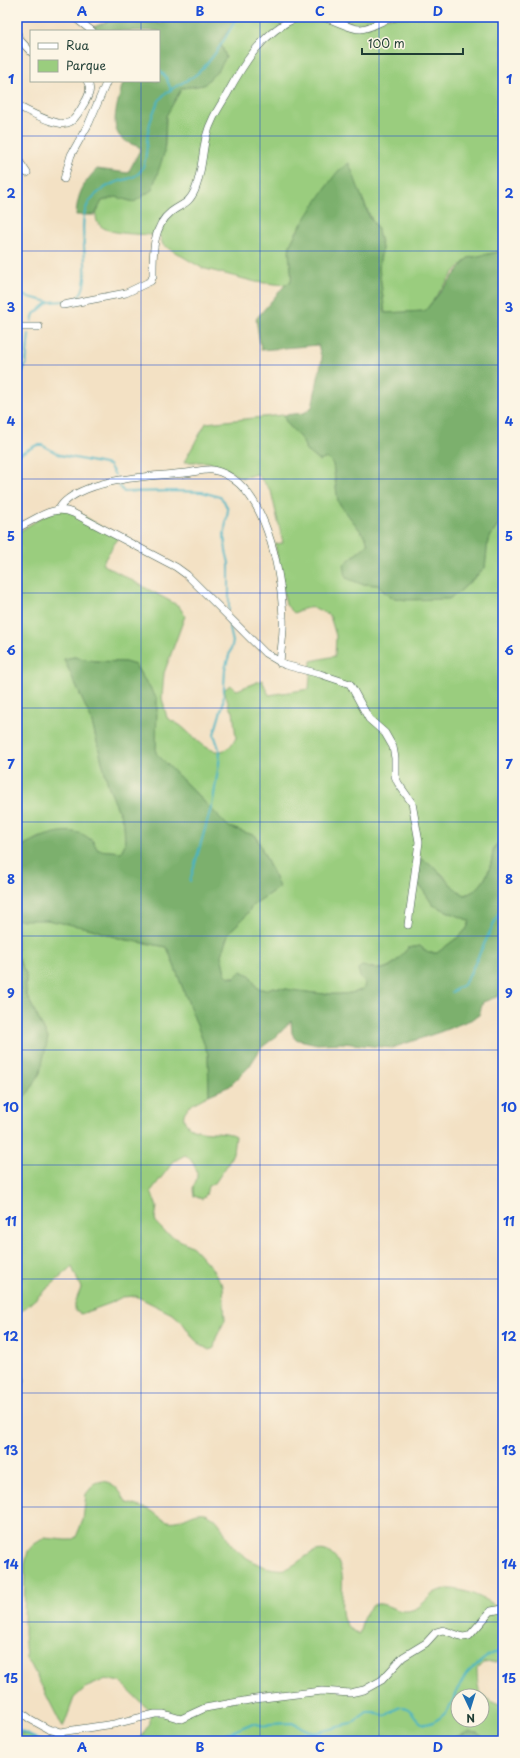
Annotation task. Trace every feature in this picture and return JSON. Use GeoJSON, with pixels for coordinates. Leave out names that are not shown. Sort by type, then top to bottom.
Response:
{"type":"FeatureCollection","features":[{"type":"Feature","properties":{"kind":"street"},"geometry":{"type":"LineString","coordinates":[[74,17],[91,30]]}},
{"type":"Feature","properties":{"kind":"street"},"geometry":{"type":"LineString","coordinates":[[63,305],[126,293],[151,280],[153,276],[155,237],[167,216],[184,205],[191,198],[200,176],[206,138],[215,114],[238,73],[252,53],[277,29],[298,17]]}},
{"type":"Feature","properties":{"kind":"street"},"geometry":{"type":"LineString","coordinates":[[322,17],[359,29],[370,27],[387,18],[396,17]]}},
{"type":"Feature","properties":{"kind":"street"},"geometry":{"type":"LineString","coordinates":[[17,32],[19,39],[30,51]]}},
{"type":"Feature","properties":{"kind":"street"},"geometry":{"type":"LineString","coordinates":[[17,106],[58,124],[68,123],[72,120],[88,94],[89,86],[87,82]]}},
{"type":"Feature","properties":{"kind":"street"},"geometry":{"type":"LineString","coordinates":[[64,179],[69,158],[89,123],[107,82]]}},
{"type":"Feature","properties":{"kind":"street"},"geometry":{"type":"LineString","coordinates":[[17,158],[27,173]]}},
{"type":"Feature","properties":{"kind":"street"},"geometry":{"type":"LineString","coordinates":[[17,327],[40,327]]}},
{"type":"Feature","properties":{"kind":"street"},"geometry":{"type":"LineString","coordinates":[[59,509],[65,501],[75,495],[103,483],[124,479],[213,470],[237,482],[259,511],[274,555],[284,619],[280,663]]}},
{"type":"Feature","properties":{"kind":"street"},"geometry":{"type":"LineString","coordinates":[[17,528],[59,509],[66,510],[89,520],[176,567],[206,592],[265,653],[280,663],[350,684],[369,718],[385,733],[393,747],[395,758],[395,776],[412,803],[419,842],[408,925]]}},
{"type":"Feature","properties":{"kind":"street"},"geometry":{"type":"LineString","coordinates":[[17,1709],[30,1719],[54,1730],[66,1732],[114,1724],[155,1714],[164,1714],[181,1719],[205,1708],[255,1699],[322,1691],[350,1693],[364,1690],[382,1680],[403,1657],[426,1643],[436,1632],[445,1630],[462,1637],[469,1636],[491,1612],[503,1609]]}},
{"type":"Feature","properties":{"kind":"street"},"geometry":{"type":"LineString","coordinates":[[54,1730],[65,1741]]}},
{"type":"Feature","properties":{"kind":"green space"},"geometry":{"type":"Polygon","coordinates":[[[130,17],[144,21],[152,17],[159,24],[170,17],[239,17],[220,41],[226,57],[220,68],[204,85],[182,88],[166,116],[164,154],[152,190],[134,202],[116,197],[102,201],[95,215],[76,215],[79,195],[84,184],[97,169],[128,173],[141,148],[126,141],[119,135],[116,129],[116,114],[122,85],[124,82],[160,82],[160,30],[97,30],[93,27],[106,22],[130,17]]]}},
{"type":"Feature","properties":{"kind":"green space"},"geometry":{"type":"Polygon","coordinates":[[[239,17],[503,17],[503,251],[468,258],[455,271],[425,311],[385,313],[379,268],[382,248],[378,230],[361,195],[318,211],[309,216],[303,222],[297,230],[291,244],[291,282],[285,285],[256,282],[202,268],[163,245],[160,236],[114,232],[104,228],[98,222],[96,214],[102,201],[116,197],[134,202],[139,198],[165,146],[166,116],[182,88],[204,85],[226,57],[220,41],[239,17]]]}},
{"type":"Feature","properties":{"kind":"green space"},"geometry":{"type":"Polygon","coordinates":[[[349,163],[369,216],[378,230],[382,248],[379,268],[385,313],[425,311],[468,258],[503,251],[503,518],[488,540],[485,568],[458,593],[449,599],[406,600],[389,597],[378,585],[361,584],[346,578],[344,564],[368,544],[366,538],[338,502],[333,464],[327,458],[320,461],[306,451],[305,445],[288,425],[283,415],[304,413],[312,407],[322,359],[318,345],[261,350],[256,319],[285,285],[291,282],[289,254],[290,245],[329,183],[339,170],[349,163]]]}},
{"type":"Feature","properties":{"kind":"green space"},"geometry":{"type":"Polygon","coordinates":[[[283,415],[288,425],[305,445],[306,451],[320,461],[327,457],[333,464],[338,502],[366,538],[368,544],[344,564],[361,584],[378,585],[389,597],[458,593],[485,568],[488,540],[503,518],[503,840],[495,847],[485,879],[470,893],[465,895],[456,891],[443,875],[428,862],[417,881],[433,905],[470,921],[467,928],[461,935],[437,953],[428,953],[420,946],[408,948],[388,967],[377,969],[371,967],[360,977],[365,983],[364,988],[356,992],[346,994],[320,994],[273,987],[266,990],[257,988],[250,976],[229,977],[225,973],[221,955],[229,932],[244,918],[253,905],[279,887],[256,836],[229,827],[156,753],[157,699],[135,665],[125,662],[96,661],[74,657],[64,659],[91,719],[109,788],[124,824],[125,844],[121,852],[98,850],[92,840],[39,837],[17,849],[17,533],[64,503],[118,538],[102,564],[179,606],[185,616],[164,673],[162,698],[167,718],[181,726],[208,748],[215,751],[222,751],[229,747],[236,738],[233,711],[230,709],[224,690],[230,685],[237,690],[262,680],[269,695],[309,689],[311,661],[335,656],[336,636],[330,616],[320,610],[312,608],[294,613],[286,605],[275,544],[283,543],[271,491],[257,474],[242,478],[208,462],[184,462],[206,423],[283,415]]]}},
{"type":"Feature","properties":{"kind":"green space"},"geometry":{"type":"Polygon","coordinates":[[[74,657],[96,661],[125,662],[135,665],[157,699],[156,753],[229,827],[256,836],[279,887],[253,905],[244,918],[229,932],[221,955],[225,973],[229,977],[234,978],[241,971],[250,975],[257,988],[266,990],[273,987],[320,994],[346,994],[356,992],[364,988],[365,983],[360,977],[358,969],[362,966],[375,969],[387,968],[395,963],[408,948],[420,946],[428,953],[437,953],[461,935],[467,928],[470,921],[433,905],[417,881],[415,861],[421,859],[433,866],[453,887],[465,895],[475,890],[482,883],[490,868],[494,847],[503,840],[503,989],[499,996],[483,1002],[479,1015],[473,1019],[392,1048],[343,1043],[317,1044],[295,1039],[292,1033],[291,1021],[278,1035],[261,1048],[249,1067],[230,1086],[209,1095],[208,1054],[167,947],[121,939],[92,929],[47,920],[17,920],[17,849],[44,836],[64,832],[83,834],[94,843],[98,850],[121,852],[125,844],[124,824],[109,788],[91,719],[64,659],[74,657]]]}},
{"type":"Feature","properties":{"kind":"green space"},"geometry":{"type":"Polygon","coordinates":[[[17,920],[47,920],[76,925],[121,939],[167,947],[208,1054],[209,1095],[188,1107],[184,1115],[184,1119],[187,1125],[192,1129],[235,1136],[233,1153],[228,1164],[215,1183],[208,1186],[206,1195],[202,1199],[194,1196],[193,1187],[197,1173],[189,1158],[185,1155],[174,1161],[151,1191],[157,1207],[155,1219],[157,1224],[166,1233],[193,1247],[211,1267],[223,1286],[225,1320],[216,1338],[214,1348],[210,1350],[202,1346],[194,1339],[182,1322],[174,1315],[136,1296],[122,1297],[111,1303],[81,1314],[75,1311],[75,1303],[81,1288],[72,1267],[17,1315],[17,1104],[24,1098],[37,1074],[48,1038],[26,994],[26,974],[17,957],[17,920]]]}},
{"type":"Feature","properties":{"kind":"green space"},"geometry":{"type":"Polygon","coordinates":[[[17,957],[26,974],[26,994],[48,1038],[40,1073],[29,1092],[17,1104],[17,957]]]}},
{"type":"Feature","properties":{"kind":"green space"},"geometry":{"type":"Polygon","coordinates":[[[17,1362],[25,1380],[17,1408],[17,1362]]]}},
{"type":"Feature","properties":{"kind":"green space"},"geometry":{"type":"Polygon","coordinates":[[[103,1481],[114,1486],[127,1503],[150,1510],[168,1521],[178,1520],[198,1513],[208,1514],[219,1523],[230,1542],[242,1555],[265,1567],[285,1569],[319,1550],[331,1554],[338,1562],[341,1571],[342,1611],[344,1620],[349,1628],[359,1634],[363,1619],[368,1610],[374,1605],[385,1605],[405,1611],[412,1610],[421,1605],[434,1593],[441,1590],[449,1589],[466,1592],[475,1595],[497,1607],[503,1606],[503,1661],[483,1663],[477,1669],[479,1688],[450,1688],[450,1728],[490,1728],[490,1700],[503,1706],[503,1740],[485,1741],[482,1736],[453,1738],[445,1741],[138,1741],[150,1723],[150,1711],[120,1682],[106,1679],[85,1688],[74,1698],[63,1728],[31,1665],[26,1659],[24,1632],[25,1564],[28,1551],[33,1545],[44,1538],[71,1540],[76,1537],[83,1520],[86,1494],[95,1483],[103,1481]]]}},
{"type":"Feature","properties":{"kind":"green space"},"geometry":{"type":"Polygon","coordinates":[[[469,1732],[478,1733],[485,1741],[445,1741],[469,1732]]]}},
{"type":"Feature","properties":{"kind":"green space"},"geometry":{"type":"Polygon","coordinates":[[[17,1734],[26,1734],[41,1741],[17,1741],[17,1734]]]}},
{"type":"Feature","properties":{"kind":"waterway"},"geometry":{"type":"LineString","coordinates":[[75,300],[81,293],[84,283],[85,270],[83,228],[84,216],[89,202],[96,194],[106,187],[115,182],[133,177],[139,173],[144,164],[150,123],[159,101],[164,94],[172,88],[201,71],[224,41],[237,17]]}},
{"type":"Feature","properties":{"kind":"waterway"},"geometry":{"type":"LineString","coordinates":[[160,71],[166,77],[171,90]]}},
{"type":"Feature","properties":{"kind":"waterway"},"geometry":{"type":"LineString","coordinates":[[17,294],[49,302],[65,301]]}},
{"type":"Feature","properties":{"kind":"waterway"},"geometry":{"type":"LineString","coordinates":[[32,321],[34,314],[49,302]]}},
{"type":"Feature","properties":{"kind":"waterway"},"geometry":{"type":"LineString","coordinates":[[17,383],[26,364],[29,334]]}},
{"type":"Feature","properties":{"kind":"waterway"},"geometry":{"type":"LineString","coordinates":[[17,455],[37,445],[42,445],[60,455],[109,465],[115,475]]}},
{"type":"Feature","properties":{"kind":"waterway"},"geometry":{"type":"LineString","coordinates":[[119,486],[124,492],[202,492],[220,497],[224,501],[228,510],[224,535],[229,563],[229,610]]}},
{"type":"Feature","properties":{"kind":"waterway"},"geometry":{"type":"LineString","coordinates":[[190,881],[213,801],[219,763],[220,752],[214,734],[223,704],[225,669],[233,642],[228,620]]}},
{"type":"Feature","properties":{"kind":"waterway"},"geometry":{"type":"LineString","coordinates":[[452,992],[464,984],[469,976],[503,904]]}},
{"type":"Feature","properties":{"kind":"waterway"},"geometry":{"type":"LineString","coordinates":[[210,1741],[253,1723],[264,1726],[270,1724],[292,1723],[314,1733],[351,1724],[367,1712],[374,1712],[384,1716],[400,1707],[409,1710],[423,1724],[428,1724],[440,1718],[450,1707],[462,1681],[469,1672],[490,1654],[495,1652],[503,1652]]}},
{"type":"Feature","properties":{"kind":"waterway"},"geometry":{"type":"LineString","coordinates":[[17,1730],[41,1741]]}},
{"type":"Feature","properties":{"kind":"waterway"},"geometry":{"type":"LineString","coordinates":[[124,1741],[144,1738],[164,1741]]}}]}
